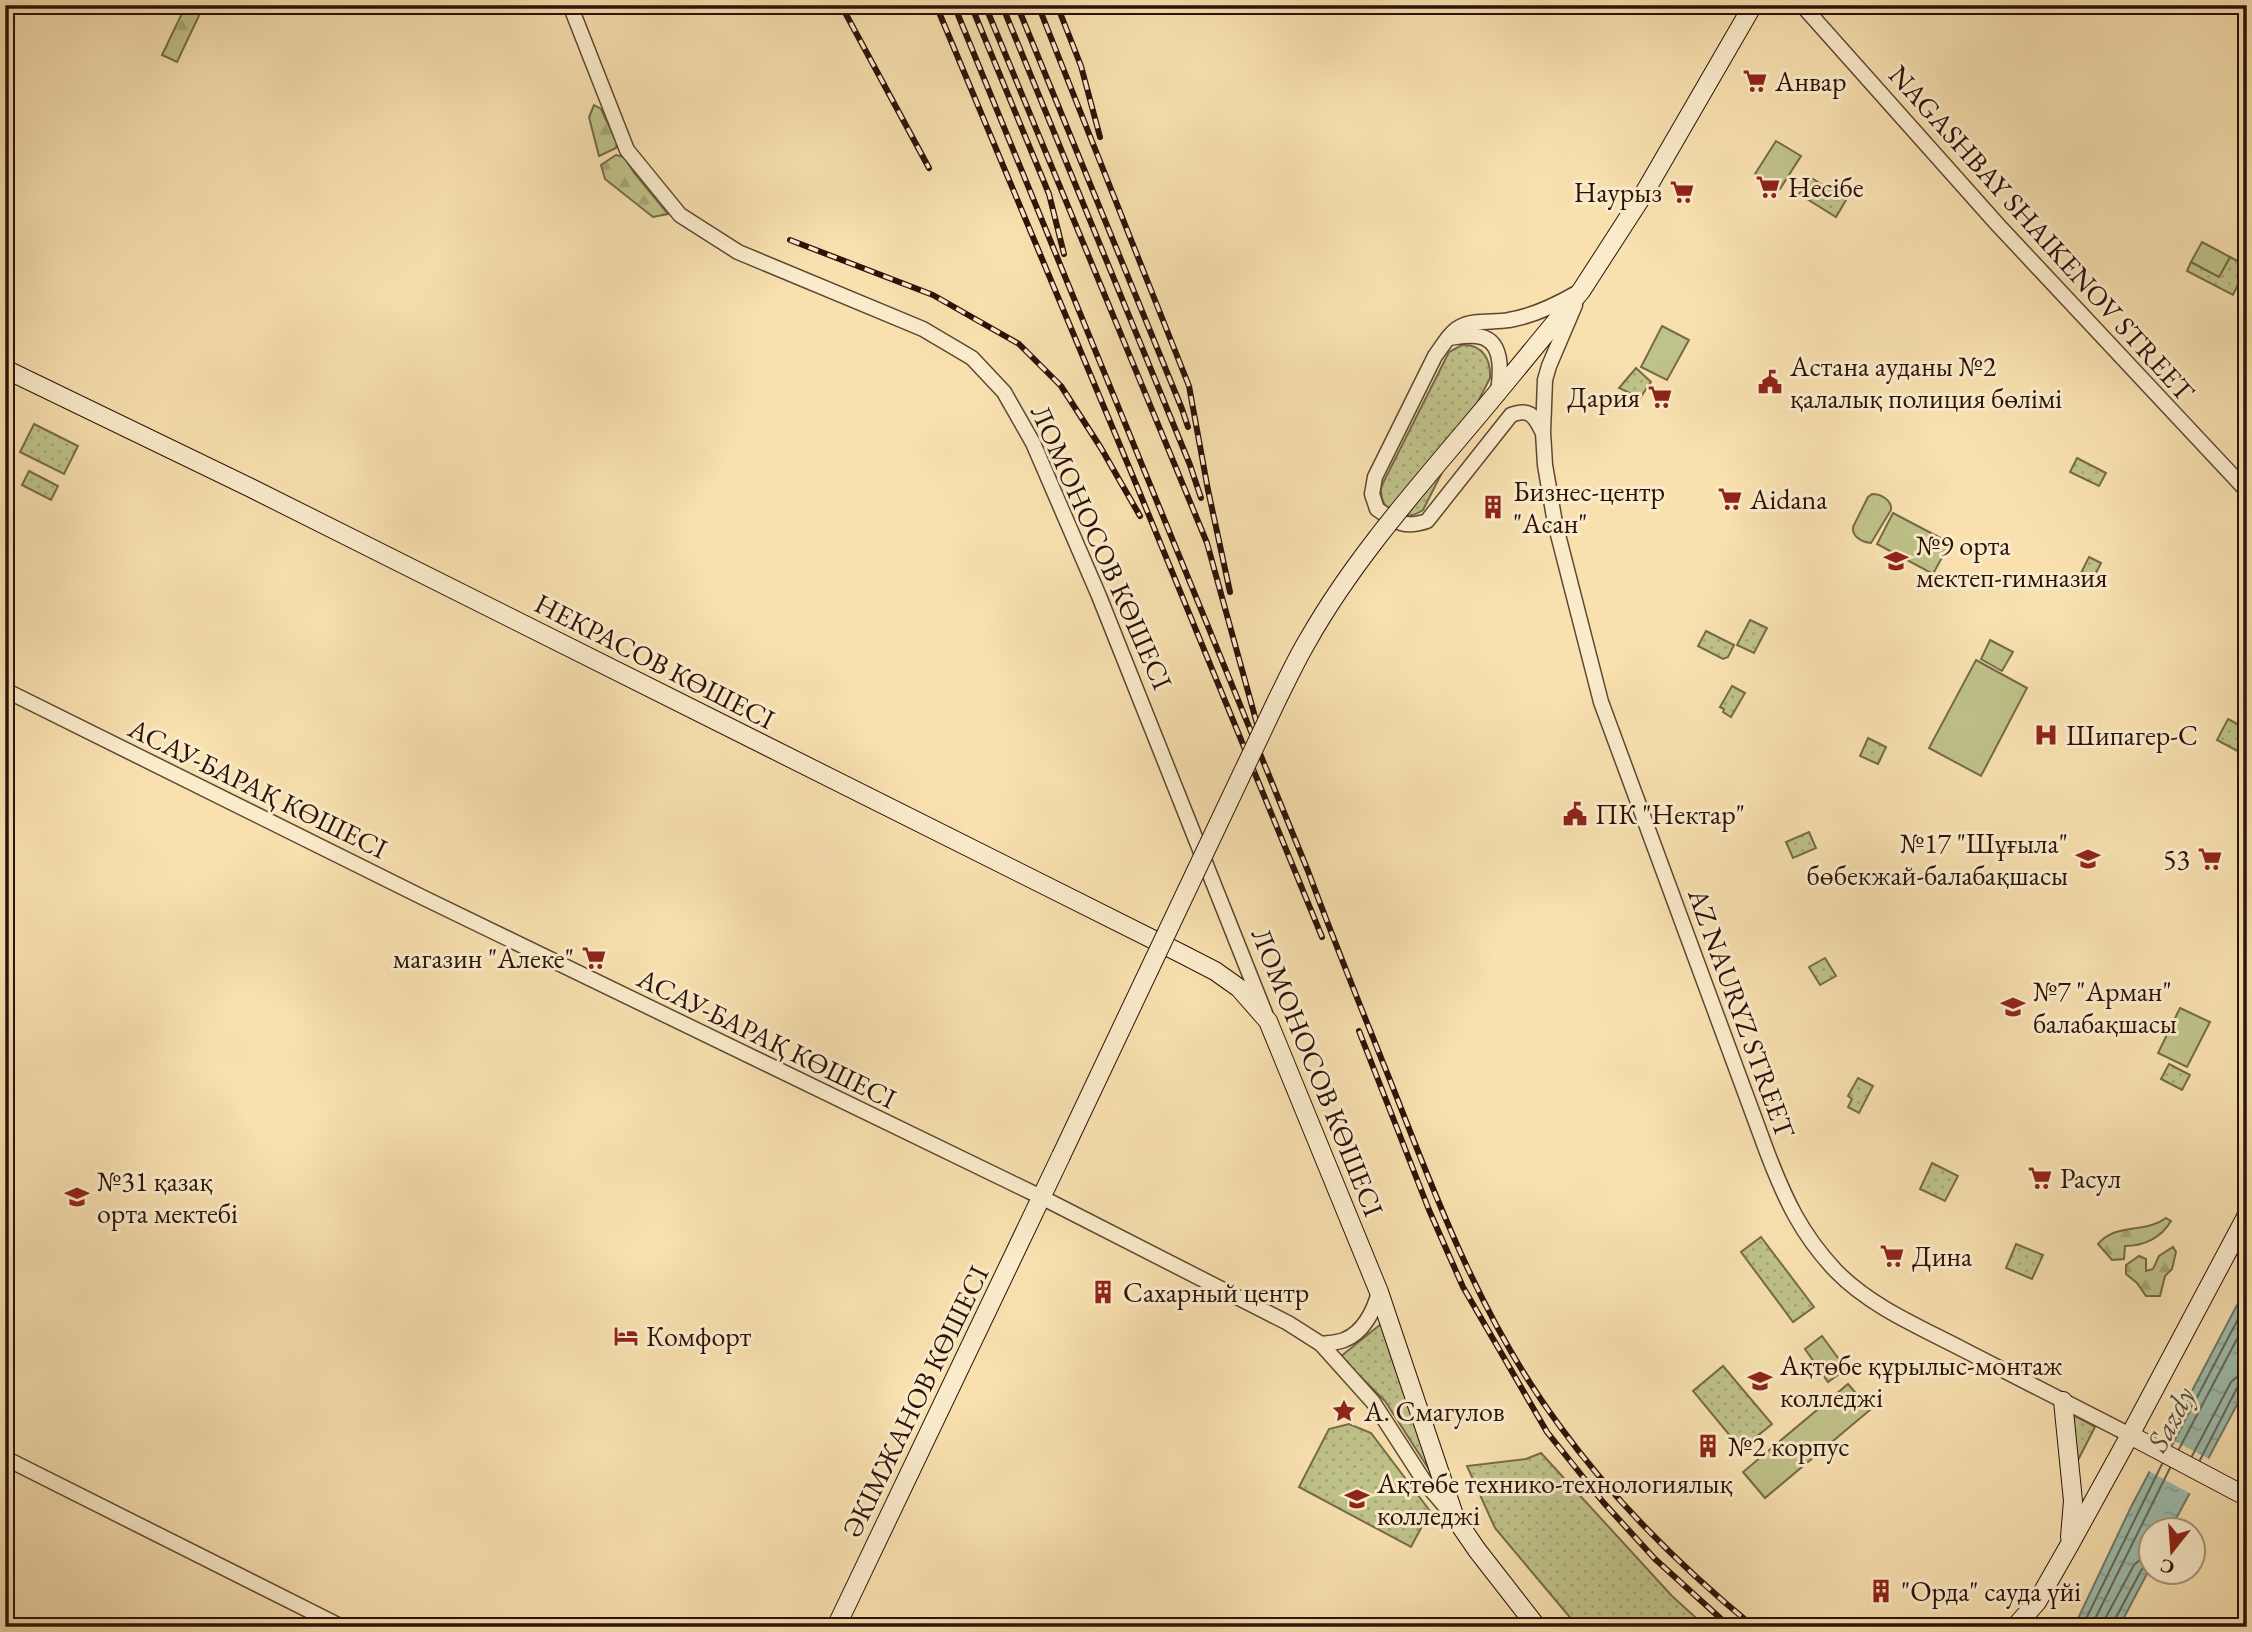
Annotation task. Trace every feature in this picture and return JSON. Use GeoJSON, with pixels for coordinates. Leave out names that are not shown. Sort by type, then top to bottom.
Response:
{"type":"FeatureCollection","features":[{"type":"Feature","properties":{"kind":"main road","name":"ӘКІМЖАНОВ КӨШЕСІ"},"geometry":{"type":"LineString","coordinates":[[836,1627],[1276,702],[1309,639],[1349,577],[1385,529],[1581,291],[1643,195],[1754,5]]}},
{"type":"Feature","properties":{"kind":"main road","name":"НЕКРАСОВ КӨШЕСІ"},"geometry":{"type":"LineString","coordinates":[[5,369],[251,488],[1215,971],[1238,988],[1268,1021]]}},
{"type":"Feature","properties":{"kind":"main road","name":"ЛОМОНОСОВ КӨШЕСІ"},"geometry":{"type":"LineString","coordinates":[[1268,1021],[1379,1292],[1450,1512],[1538,1627]]}},
{"type":"Feature","properties":{"kind":"main road"},"geometry":{"type":"LineString","coordinates":[[2015,1627],[2036,1602],[2070,1544],[2247,1215]]}},
{"type":"Feature","properties":{"kind":"main road"},"geometry":{"type":"LineString","coordinates":[[2063,1401],[2073,1501],[2070,1544]]}},
{"type":"Feature","properties":{"kind":"main road"},"geometry":{"type":"LineString","coordinates":[[2130,1435],[2247,1497]]}},
{"type":"Feature","properties":{"kind":"main road"},"geometry":{"type":"LineString","coordinates":[[2029,1627],[2036,1602]]}},
{"type":"Feature","properties":{"kind":"street","name":"ЛОМОНОСОВ КӨШЕСІ"},"geometry":{"type":"LineString","coordinates":[[570,5],[627,150],[680,215],[738,252],[923,329],[972,358],[1004,392],[1033,443],[1099,596],[1268,1021]]}},
{"type":"Feature","properties":{"kind":"street","name":"NAGASHBAY SHAIKENOV STREET"},"geometry":{"type":"LineString","coordinates":[[1802,5],[1998,225],[2247,491]]}},
{"type":"Feature","properties":{"kind":"street"},"geometry":{"type":"LineString","coordinates":[[1543,432],[1536,419],[1527,412],[1520,411],[1511,415],[1427,521],[1412,526],[1396,522],[1377,509],[1372,494],[1375,477],[1435,356],[1448,338],[1459,327],[1521,318],[1555,306],[1581,291]]}},
{"type":"Feature","properties":{"kind":"street","name":"AZ NAURYZ STREET"},"geometry":{"type":"LineString","coordinates":[[1581,291],[1545,380],[1545,465],[1555,523],[1601,702],[1789,1208],[1820,1253],[1862,1293],[1904,1319],[2130,1435]]}},
{"type":"Feature","properties":{"kind":"street"},"geometry":{"type":"LineString","coordinates":[[1448,338],[1478,335],[1495,347],[1500,364],[1497,393]]}},
{"type":"Feature","properties":{"kind":"street","name":"АСАУ-БАРАҚ КӨШЕСІ"},"geometry":{"type":"LineString","coordinates":[[5,690],[424,898],[1041,1197],[1288,1323],[1321,1343],[1373,1402],[1426,1484],[1450,1512]]}},
{"type":"Feature","properties":{"kind":"street"},"geometry":{"type":"LineString","coordinates":[[1321,1343],[1343,1341],[1354,1334],[1371,1313],[1379,1292]]}},
{"type":"Feature","properties":{"kind":"street"},"geometry":{"type":"LineString","coordinates":[[5,1458],[342,1627]]}},
{"type":"Feature","properties":{"kind":"green space"},"geometry":{"type":"Polygon","coordinates":[[[186,5],[204,5],[177,62],[162,55],[186,5]]]}},
{"type":"Feature","properties":{"kind":"green space"},"geometry":{"type":"Polygon","coordinates":[[[594,105],[601,109],[617,143],[616,148],[599,156],[589,117],[594,105]]]}},
{"type":"Feature","properties":{"kind":"green space"},"geometry":{"type":"Polygon","coordinates":[[[1776,141],[1801,156],[1780,189],[1755,174],[1776,141]]]}},
{"type":"Feature","properties":{"kind":"green space"},"geometry":{"type":"Polygon","coordinates":[[[616,155],[624,157],[668,214],[653,217],[605,179],[601,165],[616,155]]]}},
{"type":"Feature","properties":{"kind":"green space"},"geometry":{"type":"Polygon","coordinates":[[[1810,177],[1846,200],[1836,217],[1799,194],[1810,177]]]}},
{"type":"Feature","properties":{"kind":"green space"},"geometry":{"type":"Polygon","coordinates":[[[2202,242],[2230,257],[2219,277],[2191,262],[2202,242]]]}},
{"type":"Feature","properties":{"kind":"green space"},"geometry":{"type":"Polygon","coordinates":[[[2230,257],[2247,266],[2233,295],[2187,271],[2191,262],[2219,277],[2230,257]]]}},
{"type":"Feature","properties":{"kind":"green space"},"geometry":{"type":"Polygon","coordinates":[[[1662,326],[1689,340],[1667,380],[1641,367],[1662,326]]]}},
{"type":"Feature","properties":{"kind":"green space"},"geometry":{"type":"Polygon","coordinates":[[[1462,345],[1475,347],[1484,354],[1489,365],[1490,378],[1423,510],[1408,516],[1394,513],[1384,503],[1381,487],[1449,352],[1462,345]]]}},
{"type":"Feature","properties":{"kind":"green space"},"geometry":{"type":"Polygon","coordinates":[[[1636,368],[1651,382],[1640,398],[1619,388],[1636,368]]]}},
{"type":"Feature","properties":{"kind":"green space"},"geometry":{"type":"Polygon","coordinates":[[[34,424],[78,446],[64,474],[20,452],[34,424]]]}},
{"type":"Feature","properties":{"kind":"green space"},"geometry":{"type":"Polygon","coordinates":[[[2077,458],[2106,473],[2099,486],[2070,472],[2077,458]]]}},
{"type":"Feature","properties":{"kind":"green space"},"geometry":{"type":"Polygon","coordinates":[[[29,471],[58,486],[51,500],[22,485],[29,471]]]}},
{"type":"Feature","properties":{"kind":"green space"},"geometry":{"type":"Polygon","coordinates":[[[1872,494],[1885,498],[1890,503],[1891,510],[1871,543],[1858,538],[1853,527],[1872,494]]]}},
{"type":"Feature","properties":{"kind":"green space"},"geometry":{"type":"Polygon","coordinates":[[[1893,513],[1950,543],[1933,574],[1877,544],[1893,513]]]}},
{"type":"Feature","properties":{"kind":"green space"},"geometry":{"type":"Polygon","coordinates":[[[2089,557],[2101,563],[2090,585],[2078,579],[2089,557]]]}},
{"type":"Feature","properties":{"kind":"green space"},"geometry":{"type":"Polygon","coordinates":[[[1750,620],[1767,628],[1754,653],[1737,645],[1750,620]]]}},
{"type":"Feature","properties":{"kind":"green space"},"geometry":{"type":"Polygon","coordinates":[[[1706,631],[1734,645],[1728,657],[1723,659],[1698,646],[1706,631]]]}},
{"type":"Feature","properties":{"kind":"green space"},"geometry":{"type":"Polygon","coordinates":[[[1990,640],[2013,652],[2002,671],[1981,659],[1990,640]]]}},
{"type":"Feature","properties":{"kind":"green space"},"geometry":{"type":"Polygon","coordinates":[[[1976,660],[2027,688],[1981,776],[1929,748],[1976,660]]]}},
{"type":"Feature","properties":{"kind":"green space"},"geometry":{"type":"Polygon","coordinates":[[[1732,686],[1745,693],[1731,717],[1720,707],[1732,686]]]}},
{"type":"Feature","properties":{"kind":"green space"},"geometry":{"type":"Polygon","coordinates":[[[2228,719],[2247,729],[2247,756],[2217,740],[2228,719]]]}},
{"type":"Feature","properties":{"kind":"green space"},"geometry":{"type":"Polygon","coordinates":[[[1868,738],[1886,747],[1878,764],[1860,756],[1868,738]]]}},
{"type":"Feature","properties":{"kind":"green space"},"geometry":{"type":"Polygon","coordinates":[[[1809,832],[1816,848],[1793,858],[1786,842],[1809,832]]]}},
{"type":"Feature","properties":{"kind":"green space"},"geometry":{"type":"Polygon","coordinates":[[[1825,958],[1836,976],[1820,985],[1809,967],[1825,958]]]}},
{"type":"Feature","properties":{"kind":"green space"},"geometry":{"type":"Polygon","coordinates":[[[2180,1008],[2210,1022],[2187,1067],[2158,1053],[2180,1008]]]}},
{"type":"Feature","properties":{"kind":"green space"},"geometry":{"type":"Polygon","coordinates":[[[2169,1064],[2190,1075],[2182,1090],[2161,1079],[2169,1064]]]}},
{"type":"Feature","properties":{"kind":"green space"},"geometry":{"type":"Polygon","coordinates":[[[1858,1078],[1873,1086],[1859,1113],[1848,1107],[1852,1099],[1848,1096],[1858,1078]]]}},
{"type":"Feature","properties":{"kind":"green space"},"geometry":{"type":"Polygon","coordinates":[[[1932,1163],[1958,1176],[1945,1201],[1920,1189],[1932,1163]]]}},
{"type":"Feature","properties":{"kind":"green space"},"geometry":{"type":"Polygon","coordinates":[[[2166,1218],[2171,1221],[2157,1236],[2145,1243],[2125,1246],[2124,1259],[2112,1260],[2098,1244],[2114,1233],[2149,1226],[2166,1218]]]}},
{"type":"Feature","properties":{"kind":"green space"},"geometry":{"type":"Polygon","coordinates":[[[1761,1237],[1814,1307],[1793,1322],[1741,1252],[1761,1237]]]}},
{"type":"Feature","properties":{"kind":"green space"},"geometry":{"type":"Polygon","coordinates":[[[2016,1244],[2043,1255],[2032,1279],[2006,1268],[2016,1244]]]}},
{"type":"Feature","properties":{"kind":"green space"},"geometry":{"type":"Polygon","coordinates":[[[2173,1247],[2176,1252],[2172,1269],[2165,1276],[2160,1296],[2146,1296],[2126,1274],[2126,1265],[2139,1256],[2146,1259],[2146,1271],[2153,1269],[2159,1256],[2173,1247]]]}},
{"type":"Feature","properties":{"kind":"green space"},"geometry":{"type":"Polygon","coordinates":[[[1381,1324],[1441,1488],[1385,1401],[1340,1357],[1381,1324]]]}},
{"type":"Feature","properties":{"kind":"green space"},"geometry":{"type":"Polygon","coordinates":[[[1822,1336],[1846,1369],[1828,1382],[1805,1349],[1822,1336]]]}},
{"type":"Feature","properties":{"kind":"green space"},"geometry":{"type":"Polygon","coordinates":[[[1723,1366],[1772,1424],[1741,1449],[1693,1391],[1723,1366]]]}},
{"type":"Feature","properties":{"kind":"green space"},"geometry":{"type":"Polygon","coordinates":[[[1848,1384],[1870,1410],[1765,1498],[1743,1472],[1848,1384]]]}},
{"type":"Feature","properties":{"kind":"green space"},"geometry":{"type":"Polygon","coordinates":[[[2068,1412],[2095,1427],[2076,1464],[2068,1412]]]}},
{"type":"Feature","properties":{"kind":"green space","name":"Ақтөбе технико-технологиялық колледжі"},"geometry":{"type":"Polygon","coordinates":[[[1349,1424],[1371,1433],[1430,1511],[1411,1547],[1299,1487],[1329,1429],[1349,1424]]]}},
{"type":"Feature","properties":{"kind":"green space"},"geometry":{"type":"Polygon","coordinates":[[[1541,1453],[1672,1596],[1706,1627],[1578,1627],[1495,1528],[1467,1466],[1526,1459],[1541,1453]]]}},
{"type":"Feature","properties":{"kind":"water"},"geometry":{"type":"Polygon","coordinates":[[[2247,1286],[2247,1386],[2177,1516],[2136,1516],[2136,1586],[2141,1586],[2119,1627],[2074,1627],[2131,1507],[2247,1286]]]}},
{"type":"Feature","properties":{"kind":"pier"},"geometry":{"type":"Polygon","coordinates":[[[2165,1436],[2211,1460],[2193,1495],[2147,1470],[2165,1436]]]}},
{"type":"Feature","properties":{"kind":"railway"},"geometry":{"type":"LineString","coordinates":[[841,5],[929,168]]}},
{"type":"Feature","properties":{"kind":"railway"},"geometry":{"type":"LineString","coordinates":[[936,5],[1322,937]]}},
{"type":"Feature","properties":{"kind":"railway"},"geometry":{"type":"LineString","coordinates":[[954,5],[1308,871],[1448,1225],[1487,1308],[1533,1387],[1580,1453],[1650,1532],[1754,1627]]}},
{"type":"Feature","properties":{"kind":"railway"},"geometry":{"type":"LineString","coordinates":[[971,5],[1049,194],[1064,254]]}},
{"type":"Feature","properties":{"kind":"railway"},"geometry":{"type":"LineString","coordinates":[[985,5],[1207,543],[1257,724]]}},
{"type":"Feature","properties":{"kind":"railway"},"geometry":{"type":"LineString","coordinates":[[1002,5],[1190,465],[1201,498]]}},
{"type":"Feature","properties":{"kind":"railway"},"geometry":{"type":"LineString","coordinates":[[1017,5],[1188,427]]}},
{"type":"Feature","properties":{"kind":"railway"},"geometry":{"type":"LineString","coordinates":[[1038,5],[1189,386],[1230,592]]}},
{"type":"Feature","properties":{"kind":"railway"},"geometry":{"type":"LineString","coordinates":[[1057,5],[1081,66],[1100,137]]}},
{"type":"Feature","properties":{"kind":"railway"},"geometry":{"type":"LineString","coordinates":[[790,240],[933,295],[1019,344],[1061,386],[1140,516]]}},
{"type":"Feature","properties":{"kind":"railway"},"geometry":{"type":"LineString","coordinates":[[1359,1031],[1429,1210],[1463,1287],[1547,1432],[1603,1502],[1655,1559],[1730,1627]]}},
{"type":"Feature","properties":{"kind":"place","name":"Анвар"},"geometry":{"type":"Point","coordinates":[1755,81]}},
{"type":"Feature","properties":{"kind":"place","name":"Несібе"},"geometry":{"type":"Point","coordinates":[1768,187]}},
{"type":"Feature","properties":{"kind":"place","name":"Наурыз"},"geometry":{"type":"Point","coordinates":[1682,192]}},
{"type":"Feature","properties":{"kind":"place","name":"Астана ауданы №2 қалалық полиция бөлімі"},"geometry":{"type":"Point","coordinates":[1770,382]}},
{"type":"Feature","properties":{"kind":"place","name":"Дария"},"geometry":{"type":"Point","coordinates":[1660,397]}},
{"type":"Feature","properties":{"kind":"place","name":"Aidana"},"geometry":{"type":"Point","coordinates":[1730,499]}},
{"type":"Feature","properties":{"kind":"place","name":"Бизнес-центр \"Асан\""},"geometry":{"type":"Point","coordinates":[1493,507]}},
{"type":"Feature","properties":{"kind":"place","name":"№9 орта мектеп-гимназия"},"geometry":{"type":"Point","coordinates":[1896,561]}},
{"type":"Feature","properties":{"kind":"place","name":"Шипагер-С"},"geometry":{"type":"Point","coordinates":[2046,735]}},
{"type":"Feature","properties":{"kind":"place","name":"ПК \"Нектар\""},"geometry":{"type":"Point","coordinates":[1575,814]}},
{"type":"Feature","properties":{"kind":"place","name":"№17 \"Шұғыла\" бөбекжай-балабақшасы"},"geometry":{"type":"Point","coordinates":[2088,859]}},
{"type":"Feature","properties":{"kind":"place","name":"53"},"geometry":{"type":"Point","coordinates":[2210,859]}},
{"type":"Feature","properties":{"kind":"place","name":"магазин \"Алеке\""},"geometry":{"type":"Point","coordinates":[594,958]}},
{"type":"Feature","properties":{"kind":"place","name":"№7 \"Арман\" балабақшасы"},"geometry":{"type":"Point","coordinates":[2013,1007]}},
{"type":"Feature","properties":{"kind":"place","name":"Расул"},"geometry":{"type":"Point","coordinates":[2040,1178]}},
{"type":"Feature","properties":{"kind":"place","name":"№31 қазақ орта мектебі"},"geometry":{"type":"Point","coordinates":[77,1197]}},
{"type":"Feature","properties":{"kind":"place","name":"Дина"},"geometry":{"type":"Point","coordinates":[1892,1256]}},
{"type":"Feature","properties":{"kind":"place","name":"Сахарный центр"},"geometry":{"type":"Point","coordinates":[1103,1292]}},
{"type":"Feature","properties":{"kind":"place","name":"Комфорт"},"geometry":{"type":"Point","coordinates":[626,1336]}},
{"type":"Feature","properties":{"kind":"place","name":"Ақтөбе құрылыс-монтаж колледжі"},"geometry":{"type":"Point","coordinates":[1760,1381]}},
{"type":"Feature","properties":{"kind":"place","name":"А. Смагулов"},"geometry":{"type":"Point","coordinates":[1344,1411]}},
{"type":"Feature","properties":{"kind":"place","name":"№2 корпус"},"geometry":{"type":"Point","coordinates":[1708,1446]}},
{"type":"Feature","properties":{"kind":"place","name":"Ақтөбе технико-технологиялық колледжі"},"geometry":{"type":"Point","coordinates":[1357,1499]}},
{"type":"Feature","properties":{"kind":"place","name":"\"Орда\" сауда үйі"},"geometry":{"type":"Point","coordinates":[1881,1591]}},
{"type":"Feature","properties":{"kind":"water label","name":"Sazdy"},"geometry":{"type":"Point","coordinates":[2171,1419]}}]}
